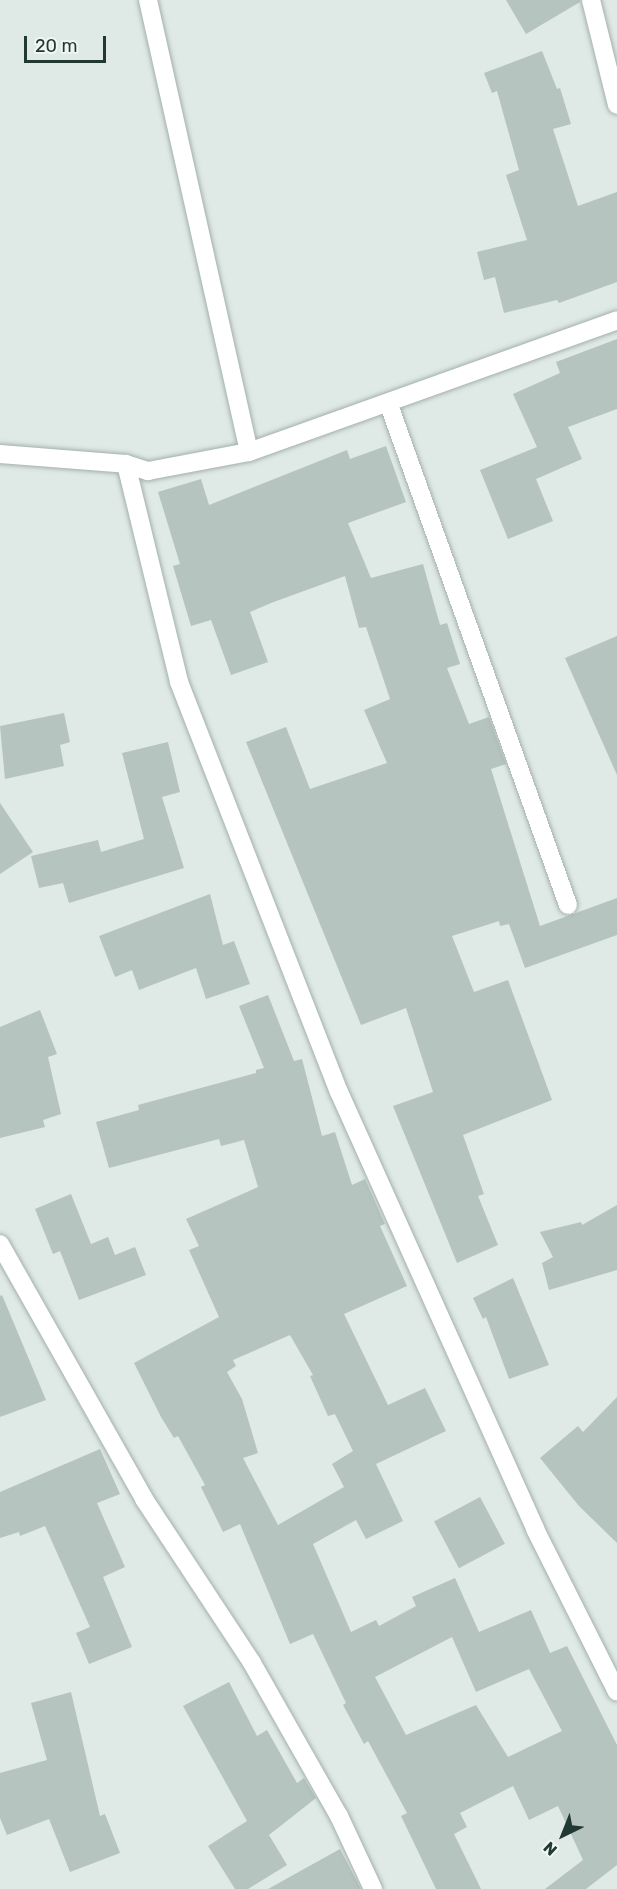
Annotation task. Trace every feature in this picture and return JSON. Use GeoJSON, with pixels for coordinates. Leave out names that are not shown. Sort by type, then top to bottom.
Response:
{"type":"FeatureCollection","features":[{"type":"Feature","properties":{"kind":"street"},"geometry":{"type":"LineString","coordinates":[[148,0],[249,452]]}},
{"type":"Feature","properties":{"kind":"street"},"geometry":{"type":"LineString","coordinates":[[591,0],[617,105]]}},
{"type":"Feature","properties":{"kind":"street"},"geometry":{"type":"LineString","coordinates":[[0,454],[126,464],[148,471],[249,452],[389,405],[617,320]]}},
{"type":"Feature","properties":{"kind":"street"},"geometry":{"type":"LineString","coordinates":[[389,405],[568,905]]}},
{"type":"Feature","properties":{"kind":"street"},"geometry":{"type":"LineString","coordinates":[[126,464],[179,682],[339,1092],[535,1529],[617,1692]]}},
{"type":"Feature","properties":{"kind":"street"},"geometry":{"type":"LineString","coordinates":[[0,1244],[144,1499],[252,1663],[339,1815],[373,1889]]}},
{"type":"Feature","properties":{"kind":"building"},"geometry":{"type":"Polygon","coordinates":[[[506,0],[580,0],[580,2],[526,34],[506,0]]]}},
{"type":"Feature","properties":{"kind":"building"},"geometry":{"type":"Polygon","coordinates":[[[542,51],[557,89],[560,88],[571,124],[553,129],[578,206],[617,192],[617,282],[559,303],[557,300],[504,313],[495,277],[484,280],[477,252],[527,240],[506,175],[519,170],[497,91],[492,93],[484,73],[542,51]]]}},
{"type":"Feature","properties":{"kind":"building"},"geometry":{"type":"Polygon","coordinates":[[[617,339],[617,409],[568,427],[582,459],[536,479],[553,521],[508,539],[480,470],[537,447],[513,394],[560,373],[556,362],[617,339]]]}},
{"type":"Feature","properties":{"kind":"building"},"geometry":{"type":"Polygon","coordinates":[[[386,446],[406,502],[348,523],[371,578],[423,564],[440,625],[447,623],[460,664],[447,668],[469,724],[489,717],[506,764],[491,769],[540,926],[617,898],[617,935],[525,968],[509,924],[500,926],[499,921],[452,936],[474,992],[508,980],[552,1100],[463,1135],[484,1194],[478,1196],[498,1245],[457,1263],[393,1106],[433,1092],[406,1008],[361,1025],[246,742],[286,727],[310,789],[387,763],[364,710],[390,699],[366,627],[359,628],[345,576],[250,612],[268,662],[231,675],[211,620],[191,626],[173,566],[180,564],[158,492],[201,479],[209,505],[347,450],[350,459],[386,446]]]}},
{"type":"Feature","properties":{"kind":"building"},"geometry":{"type":"Polygon","coordinates":[[[617,636],[617,775],[565,658],[617,636]]]}},
{"type":"Feature","properties":{"kind":"building"},"geometry":{"type":"Polygon","coordinates":[[[64,713],[70,742],[60,745],[64,766],[5,779],[0,726],[64,713]]]}},
{"type":"Feature","properties":{"kind":"building"},"geometry":{"type":"Polygon","coordinates":[[[168,742],[180,792],[162,797],[184,868],[69,903],[63,883],[39,888],[31,856],[98,840],[101,852],[144,839],[122,753],[168,742]]]}},
{"type":"Feature","properties":{"kind":"building"},"geometry":{"type":"Polygon","coordinates":[[[0,803],[33,852],[0,874],[0,803]]]}},
{"type":"Feature","properties":{"kind":"building"},"geometry":{"type":"Polygon","coordinates":[[[210,894],[223,945],[234,941],[250,984],[206,999],[196,968],[139,990],[132,970],[115,977],[99,936],[210,894]]]}},
{"type":"Feature","properties":{"kind":"building"},"geometry":{"type":"Polygon","coordinates":[[[268,995],[294,1061],[302,1059],[322,1136],[335,1132],[352,1185],[365,1179],[385,1224],[380,1226],[407,1286],[344,1314],[388,1405],[425,1388],[446,1431],[376,1464],[403,1521],[366,1539],[356,1520],[313,1544],[351,1632],[376,1620],[379,1626],[416,1606],[412,1597],[455,1578],[479,1632],[531,1610],[550,1653],[567,1646],[617,1745],[617,1865],[586,1889],[545,1889],[583,1860],[558,1806],[529,1820],[513,1786],[460,1813],[467,1827],[454,1834],[481,1889],[436,1889],[401,1816],[407,1813],[368,1741],[364,1744],[343,1705],[346,1703],[313,1634],[290,1644],[240,1524],[223,1532],[201,1487],[205,1485],[178,1436],[174,1438],[161,1417],[134,1363],[219,1317],[189,1250],[199,1246],[186,1219],[258,1187],[244,1140],[221,1146],[219,1139],[109,1168],[96,1122],[139,1110],[138,1105],[256,1073],[256,1070],[264,1068],[239,1006],[268,995]],[[290,1335],[233,1360],[236,1366],[227,1372],[242,1399],[258,1453],[243,1458],[278,1525],[344,1487],[332,1464],[353,1451],[335,1414],[328,1416],[310,1376],[313,1375],[290,1335]],[[452,1637],[375,1677],[406,1735],[476,1705],[508,1757],[562,1731],[529,1669],[476,1692],[452,1637]]]}},
{"type":"Feature","properties":{"kind":"building"},"geometry":{"type":"Polygon","coordinates":[[[40,1010],[57,1054],[48,1057],[61,1114],[43,1120],[45,1127],[0,1138],[0,1027],[40,1010]]]}},
{"type":"Feature","properties":{"kind":"building"},"geometry":{"type":"Polygon","coordinates":[[[71,1194],[91,1244],[108,1237],[115,1255],[135,1247],[146,1275],[79,1300],[60,1251],[53,1254],[35,1209],[71,1194]]]}},
{"type":"Feature","properties":{"kind":"building"},"geometry":{"type":"Polygon","coordinates":[[[617,1205],[617,1270],[549,1290],[542,1263],[553,1257],[540,1232],[581,1222],[582,1225],[617,1205]]]}},
{"type":"Feature","properties":{"kind":"building"},"geometry":{"type":"Polygon","coordinates":[[[513,1278],[549,1365],[509,1379],[486,1317],[483,1319],[473,1298],[513,1278]]]}},
{"type":"Feature","properties":{"kind":"building"},"geometry":{"type":"Polygon","coordinates":[[[2,1295],[46,1400],[0,1417],[0,1296],[2,1295]]]}},
{"type":"Feature","properties":{"kind":"building"},"geometry":{"type":"Polygon","coordinates":[[[617,1397],[617,1543],[579,1506],[540,1458],[578,1426],[583,1432],[617,1397]]]}},
{"type":"Feature","properties":{"kind":"building"},"geometry":{"type":"Polygon","coordinates":[[[100,1449],[120,1494],[97,1503],[125,1567],[103,1577],[132,1647],[89,1664],[76,1633],[90,1627],[45,1526],[20,1536],[19,1532],[0,1538],[0,1492],[100,1449]]]}},
{"type":"Feature","properties":{"kind":"building"},"geometry":{"type":"Polygon","coordinates":[[[480,1497],[505,1544],[459,1568],[434,1521],[480,1497]]]}},
{"type":"Feature","properties":{"kind":"building"},"geometry":{"type":"Polygon","coordinates":[[[229,1682],[257,1736],[267,1730],[297,1783],[304,1778],[316,1798],[269,1835],[287,1865],[248,1889],[235,1889],[208,1846],[247,1821],[183,1706],[229,1682]]]}},
{"type":"Feature","properties":{"kind":"building"},"geometry":{"type":"Polygon","coordinates":[[[71,1692],[100,1816],[105,1814],[120,1853],[70,1872],[49,1819],[7,1835],[0,1818],[0,1773],[47,1760],[31,1703],[71,1692]]]}},
{"type":"Feature","properties":{"kind":"building"},"geometry":{"type":"Polygon","coordinates":[[[340,1849],[361,1889],[268,1889],[340,1849]]]}}]}
